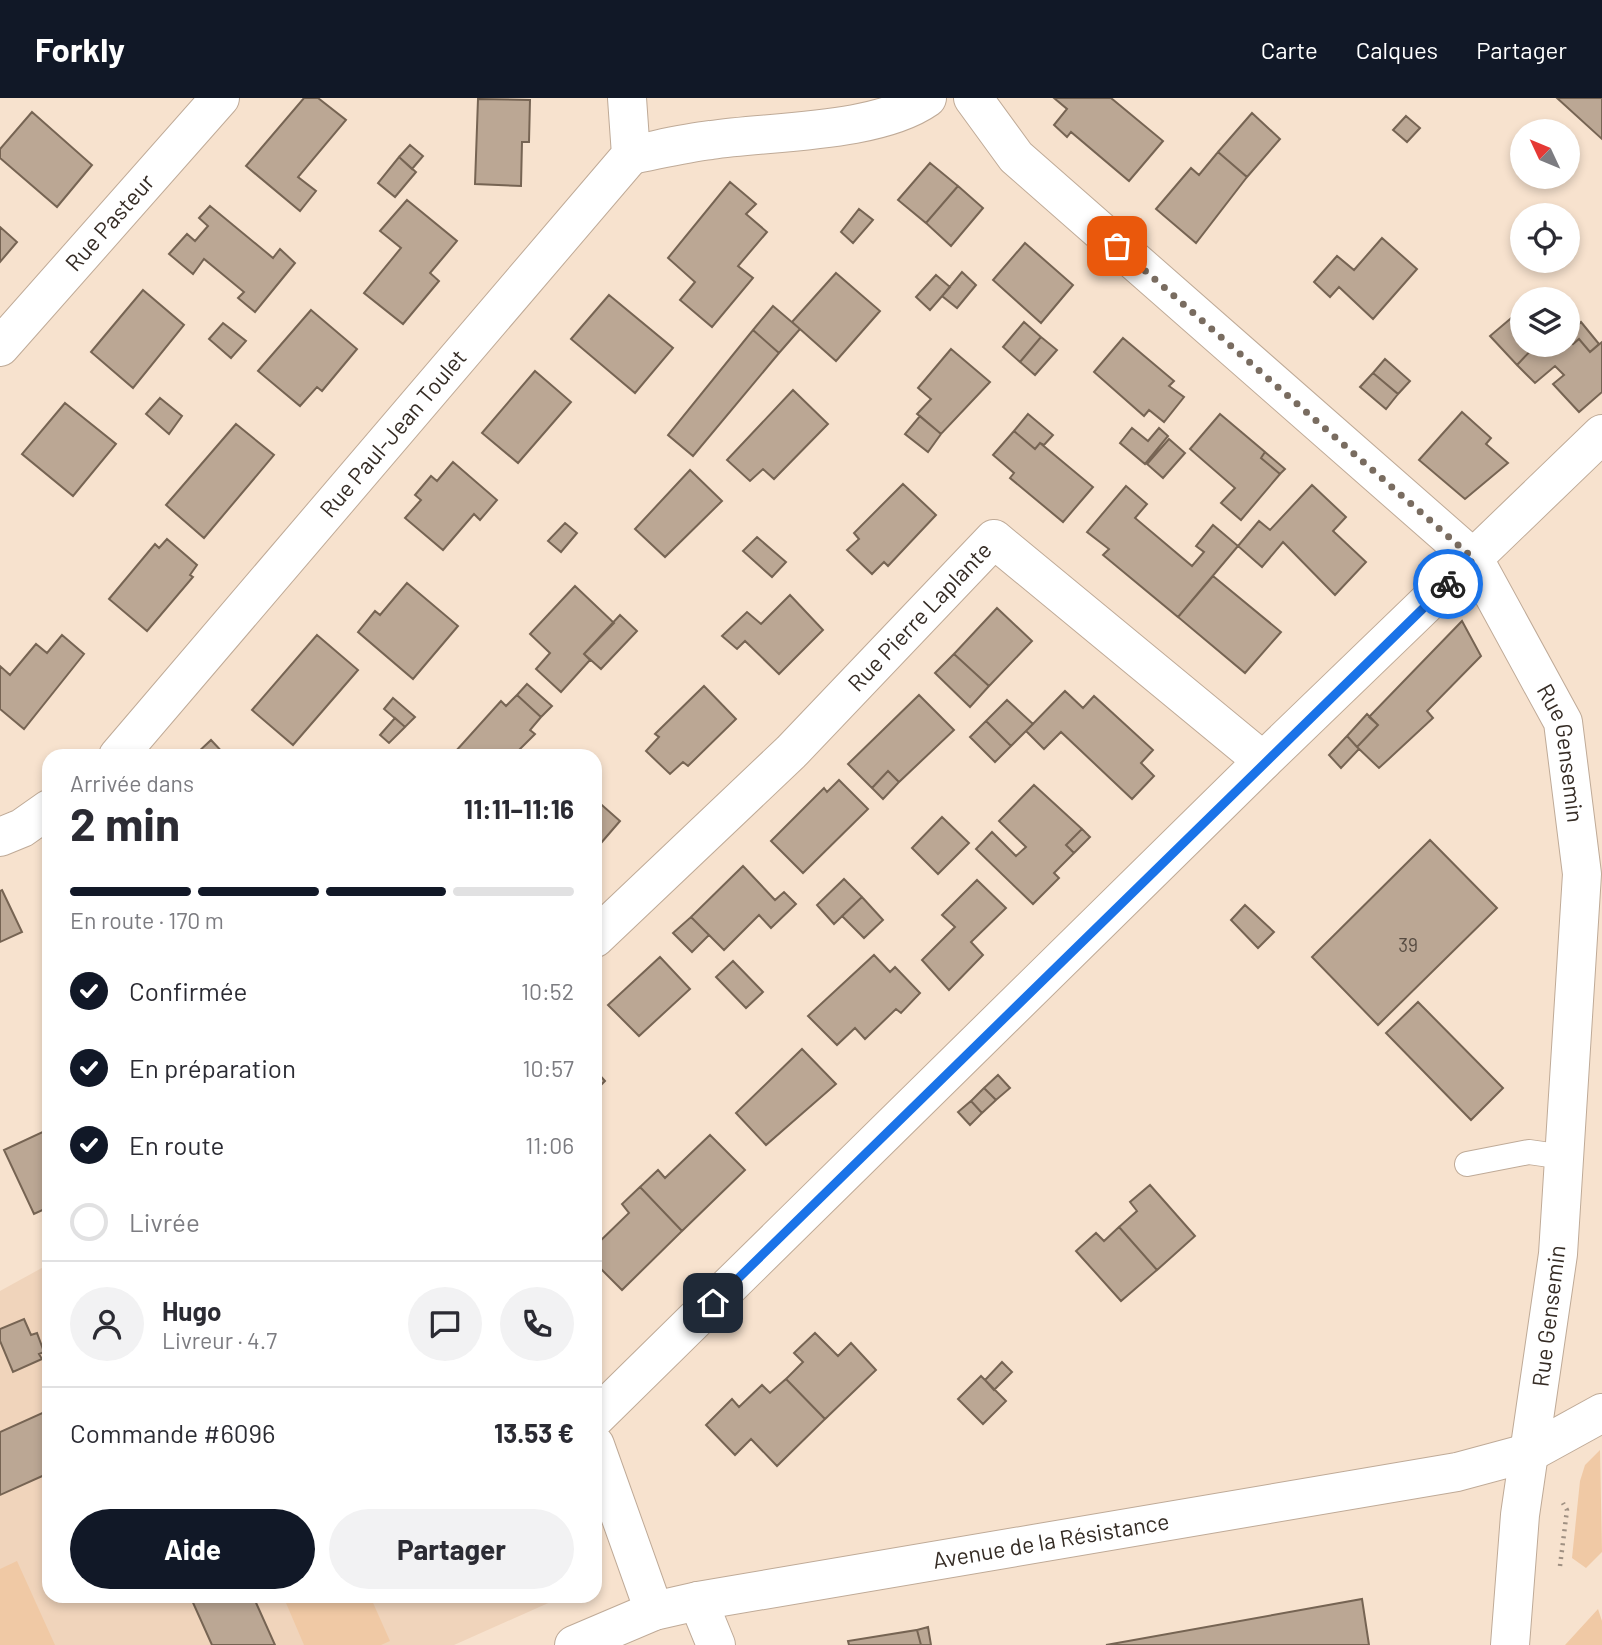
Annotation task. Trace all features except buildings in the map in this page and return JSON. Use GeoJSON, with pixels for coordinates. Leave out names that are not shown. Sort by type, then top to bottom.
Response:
{"type":"FeatureCollection","features":[{"type":"Feature","properties":{"kind":"street","name":"Rue Pasteur"},"geometry":{"type":"LineString","coordinates":[[0,347],[220,98]]}},
{"type":"Feature","properties":{"kind":"street"},"geometry":{"type":"LineString","coordinates":[[627,98],[631,155],[709,140],[852,124],[912,108],[927,98]]}},
{"type":"Feature","properties":{"kind":"street","name":"Rue Gensemin"},"geometry":{"type":"LineString","coordinates":[[973,98],[1016,157],[1474,559],[1563,722],[1581,874],[1558,1254],[1520,1515],[1510,1645]]}},
{"type":"Feature","properties":{"kind":"street","name":"Rue Paul-Jean Toulet"},"geometry":{"type":"LineString","coordinates":[[124,749],[631,155]]}},
{"type":"Feature","properties":{"kind":"street"},"geometry":{"type":"LineString","coordinates":[[602,1412],[1263,761],[1602,434]]}},
{"type":"Feature","properties":{"kind":"street","name":"Rue Pierre Laplante"},"geometry":{"type":"LineString","coordinates":[[602,931],[791,752],[994,539],[1263,761]]}},
{"type":"Feature","properties":{"kind":"street"},"geometry":{"type":"LineString","coordinates":[[0,837],[22,828],[42,814]]}},
{"type":"Feature","properties":{"kind":"street","name":"Avenue de la Résistance"},"geometry":{"type":"LineString","coordinates":[[574,1645],[654,1611],[698,1601],[1457,1472],[1531,1451],[1602,1413]]}},
{"type":"Feature","properties":{"kind":"street"},"geometry":{"type":"LineString","coordinates":[[602,1475],[654,1611]]}},
{"type":"Feature","properties":{"kind":"street"},"geometry":{"type":"LineString","coordinates":[[698,1601],[716,1645]]}},
{"type":"Feature","properties":{"kind":"lane"},"geometry":{"type":"LineString","coordinates":[[1467,1164],[1529,1152],[1564,1157]]}},
{"type":"Feature","properties":{"kind":"shaded area"},"geometry":{"type":"Polygon","coordinates":[[[42,1268],[42,1603],[548,1603],[454,1645],[0,1645],[0,1291],[42,1268]]]}},
{"type":"Feature","properties":{"kind":"shaded area"},"geometry":{"type":"Polygon","coordinates":[[[1600,1450],[1602,1552],[1586,1568],[1572,1558],[1580,1481],[1585,1465],[1600,1450]]]}},
{"type":"Feature","properties":{"kind":"shaded area"},"geometry":{"type":"Polygon","coordinates":[[[17,1561],[55,1645],[0,1645],[0,1569],[17,1561]]]}},
{"type":"Feature","properties":{"kind":"shaded area"},"geometry":{"type":"Polygon","coordinates":[[[286,1603],[373,1603],[390,1641],[381,1645],[304,1645],[286,1603]]]}},
{"type":"Feature","properties":{"kind":"shaded area"},"geometry":{"type":"Polygon","coordinates":[[[1598,1609],[1602,1621],[1602,1645],[1565,1645],[1598,1609]]]}},
{"type":"Feature","properties":{"kind":"way so far"},"geometry":{"type":"LineString","coordinates":[[1117,246],[1474,559],[1448,584]]}},
{"type":"Feature","properties":{"kind":"route"},"geometry":{"type":"LineString","coordinates":[[713,1303],[1263,761],[1448,584]]}}]}
